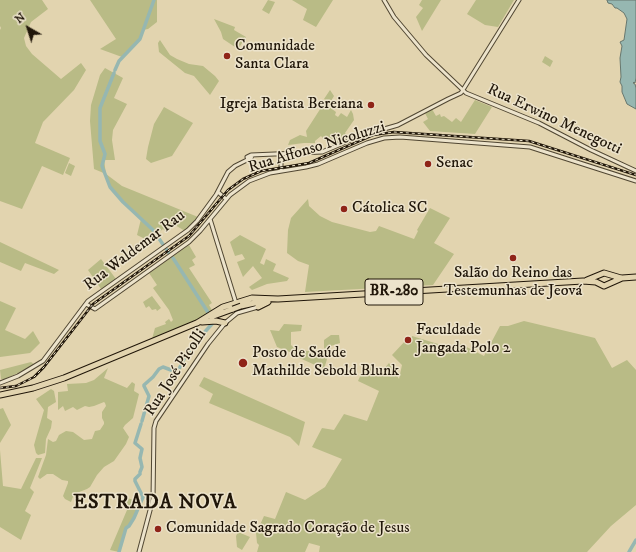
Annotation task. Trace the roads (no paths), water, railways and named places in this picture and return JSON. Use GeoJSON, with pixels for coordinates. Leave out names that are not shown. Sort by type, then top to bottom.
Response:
{"type":"FeatureCollection","features":[{"type":"Feature","properties":{"kind":"highway","name":"BR-280"},"geometry":{"type":"LineString","coordinates":[[583,281],[603,273],[622,278]]}},
{"type":"Feature","properties":{"kind":"highway"},"geometry":{"type":"LineString","coordinates":[[608,274],[610,280],[608,284]]}},
{"type":"Feature","properties":{"kind":"highway"},"geometry":{"type":"LineString","coordinates":[[600,275],[598,280],[600,284]]}},
{"type":"Feature","properties":{"kind":"highway","name":"BR-280"},"geometry":{"type":"LineString","coordinates":[[0,395],[33,388],[60,379],[241,306],[276,299],[583,281],[596,282],[604,286],[622,278],[636,277]]}},
{"type":"Feature","properties":{"kind":"highway"},"geometry":{"type":"LineString","coordinates":[[197,323],[223,307],[236,302],[252,298],[276,299]]}},
{"type":"Feature","properties":{"kind":"highway"},"geometry":{"type":"LineString","coordinates":[[258,307],[276,299]]}},
{"type":"Feature","properties":{"kind":"highway"},"geometry":{"type":"LineString","coordinates":[[197,323],[218,321],[224,325]]}},
{"type":"Feature","properties":{"kind":"street","name":"Rua Erwino Menegotti"},"geometry":{"type":"LineString","coordinates":[[384,0],[394,17],[426,55],[463,91],[469,95],[539,123],[636,171]]}},
{"type":"Feature","properties":{"kind":"street"},"geometry":{"type":"LineString","coordinates":[[463,91],[519,0]]}},
{"type":"Feature","properties":{"kind":"street","name":"Rua Waldemar Rau"},"geometry":{"type":"LineString","coordinates":[[0,383],[18,376],[43,361],[86,304],[165,247],[195,223],[218,192],[226,174],[233,167],[249,158],[259,155],[325,152],[360,136],[398,125],[463,91]]}},
{"type":"Feature","properties":{"kind":"street","name":"Rua Affonso Nicoluzzi"},"geometry":{"type":"LineString","coordinates":[[86,304],[95,309],[189,242],[226,199],[238,188],[249,181],[261,175],[312,166],[374,140],[400,137],[530,147],[636,181]]}},
{"type":"Feature","properties":{"kind":"street"},"geometry":{"type":"LineString","coordinates":[[281,154],[281,171]]}},
{"type":"Feature","properties":{"kind":"street"},"geometry":{"type":"LineString","coordinates":[[218,192],[226,199]]}},
{"type":"Feature","properties":{"kind":"street"},"geometry":{"type":"LineString","coordinates":[[210,219],[240,312],[258,307]]}},
{"type":"Feature","properties":{"kind":"street","name":"Rua José Picolli"},"geometry":{"type":"LineString","coordinates":[[139,552],[153,499],[155,422],[205,348],[224,325],[233,316],[240,312]]}},
{"type":"Feature","properties":{"kind":"water"},"geometry":{"type":"Polygon","coordinates":[[[607,0],[636,0],[636,78],[635,83],[633,83],[635,84],[636,88],[636,109],[627,104],[620,82],[620,58],[622,46],[620,42],[624,40],[627,19],[624,13],[615,8],[612,4],[608,3],[607,0]]]}},
{"type":"Feature","properties":{"kind":"waterway"},"geometry":{"type":"LineString","coordinates":[[115,70],[119,61],[140,39],[154,0]]}},
{"type":"Feature","properties":{"kind":"waterway"},"geometry":{"type":"LineString","coordinates":[[114,73],[100,108],[100,141],[105,154],[102,166],[110,187],[123,202],[153,230],[169,253]]}},
{"type":"Feature","properties":{"kind":"waterway"},"geometry":{"type":"LineString","coordinates":[[173,258],[209,314]]}},
{"type":"Feature","properties":{"kind":"waterway"},"geometry":{"type":"LineString","coordinates":[[142,421],[149,396],[144,385],[159,369],[163,367],[171,370],[179,369],[185,357],[212,324]]}},
{"type":"Feature","properties":{"kind":"waterway"},"geometry":{"type":"LineString","coordinates":[[140,472],[142,467],[140,458],[142,449],[135,443],[141,424]]}},
{"type":"Feature","properties":{"kind":"waterway"},"geometry":{"type":"LineString","coordinates":[[119,552],[126,528],[134,518],[143,497],[135,481],[140,474]]}},
{"type":"Feature","properties":{"kind":"waterway"},"geometry":{"type":"LineString","coordinates":[[629,552],[636,540]]}},
{"type":"Feature","properties":{"kind":"railway"},"geometry":{"type":"LineString","coordinates":[[0,388],[16,386],[34,377],[44,367],[93,304],[189,236],[228,190],[243,179],[261,171],[309,163],[373,135],[394,132],[529,141],[636,175]]}},
{"type":"Feature","properties":{"kind":"place","name":"Comunidade Santa Clara"},"geometry":{"type":"Point","coordinates":[227,56]}},
{"type":"Feature","properties":{"kind":"place","name":"Igreja Batista Bereiana"},"geometry":{"type":"Point","coordinates":[371,105]}},
{"type":"Feature","properties":{"kind":"place","name":"Senac"},"geometry":{"type":"Point","coordinates":[428,164]}},
{"type":"Feature","properties":{"kind":"place","name":"Cátolica SC"},"geometry":{"type":"Point","coordinates":[344,209]}},
{"type":"Feature","properties":{"kind":"place","name":"Salão do Reino das Testemunhas de Jeová"},"geometry":{"type":"Point","coordinates":[513,258]}},
{"type":"Feature","properties":{"kind":"place","name":"Faculdade Jangada Polo 2"},"geometry":{"type":"Point","coordinates":[408,340]}},
{"type":"Feature","properties":{"kind":"place","name":"Posto de Saúde Mathilde Sebold Blunk"},"geometry":{"type":"Point","coordinates":[243,363]}},
{"type":"Feature","properties":{"kind":"place","name":"Comunidade Sagrado Coração de Jesus"},"geometry":{"type":"Point","coordinates":[158,529]}},
{"type":"Feature","properties":{"kind":"district","name":"ESTRADA NOVA"},"geometry":{"type":"Point","coordinates":[155,504]}}]}
